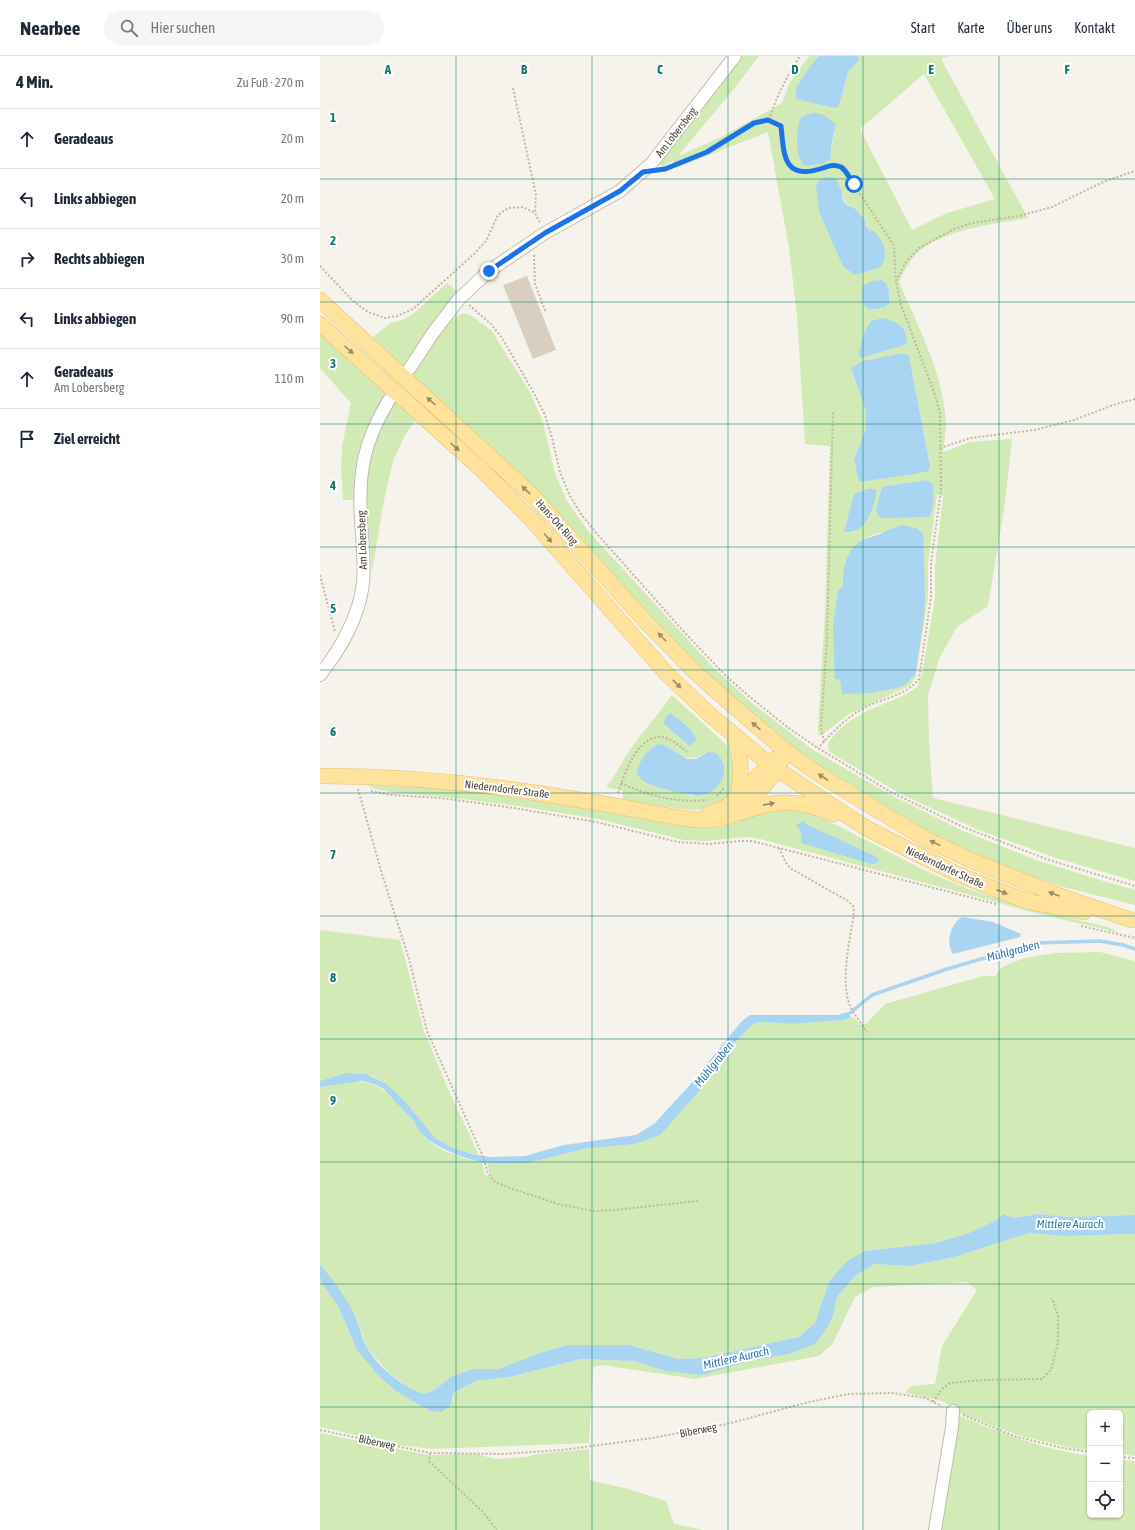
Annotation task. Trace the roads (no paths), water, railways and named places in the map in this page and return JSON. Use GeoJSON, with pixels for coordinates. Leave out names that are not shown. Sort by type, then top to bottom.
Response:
{"type":"FeatureCollection","features":[{"type":"Feature","properties":{"kind":"main road","name":"Hans-Ort-Ring"},"geometry":{"type":"LineString","coordinates":[[320,300],[534,497],[694,671],[786,751]]}},
{"type":"Feature","properties":{"kind":"main road","name":"Hans-Ort-Ring"},"geometry":{"type":"LineString","coordinates":[[320,324],[481,470],[531,518],[666,673],[708,714],[773,767]]}},
{"type":"Feature","properties":{"kind":"main road"},"geometry":{"type":"LineString","coordinates":[[733,734],[738,748],[741,774],[738,797]]}},
{"type":"Feature","properties":{"kind":"main road","name":"Niederndorfer Straße"},"geometry":{"type":"LineString","coordinates":[[320,776],[382,777],[476,785],[542,794],[692,819],[711,820],[732,816],[751,799],[786,751],[820,775],[892,819],[968,859],[1058,895],[1133,920]]}},
{"type":"Feature","properties":{"kind":"main road","name":"Niederndorfer Straße"},"geometry":{"type":"LineString","coordinates":[[692,819],[724,808],[773,767]]}},
{"type":"Feature","properties":{"kind":"main road","name":"Niederndorfer Straße"},"geometry":{"type":"LineString","coordinates":[[773,767],[866,828],[957,874],[1030,902],[1133,920]]}},
{"type":"Feature","properties":{"kind":"main road"},"geometry":{"type":"LineString","coordinates":[[732,816],[765,804],[794,802],[826,811],[866,828]]}},
{"type":"Feature","properties":{"kind":"street","name":"Am Lobersberg"},"geometry":{"type":"LineString","coordinates":[[410,368],[459,299],[489,271],[530,242],[620,191],[643,172],[651,164],[735,56]]}},
{"type":"Feature","properties":{"kind":"street","name":"Am Lobersberg"},"geometry":{"type":"LineString","coordinates":[[320,675],[339,649],[349,630],[358,604],[363,584],[364,557],[360,486],[363,461],[368,441],[377,419],[389,400]]}},
{"type":"Feature","properties":{"kind":"street"},"geometry":{"type":"LineString","coordinates":[[935,1530],[952,1427],[953,1411]]}},
{"type":"Feature","properties":{"kind":"water"},"geometry":{"type":"Polygon","coordinates":[[[819,56],[858,56],[859,60],[848,72],[839,106],[835,108],[796,99],[796,88],[811,65],[819,56]]]}},
{"type":"Feature","properties":{"kind":"water"},"geometry":{"type":"Polygon","coordinates":[[[815,113],[824,115],[835,124],[831,158],[823,164],[804,166],[797,149],[799,122],[804,116],[815,113]]]}},
{"type":"Feature","properties":{"kind":"water"},"geometry":{"type":"Polygon","coordinates":[[[829,177],[835,178],[842,191],[843,200],[865,219],[866,226],[870,231],[874,231],[883,244],[885,257],[881,267],[855,275],[843,266],[820,214],[817,197],[816,185],[821,179],[829,177]]]}},
{"type":"Feature","properties":{"kind":"water"},"geometry":{"type":"Polygon","coordinates":[[[881,280],[886,283],[889,291],[889,303],[885,307],[869,309],[864,305],[862,299],[863,286],[872,281],[881,280]]]}},
{"type":"Feature","properties":{"kind":"water"},"geometry":{"type":"Polygon","coordinates":[[[884,318],[898,324],[904,329],[907,344],[861,358],[858,354],[865,332],[871,321],[884,318]]]}},
{"type":"Feature","properties":{"kind":"water"},"geometry":{"type":"Polygon","coordinates":[[[903,353],[909,356],[930,466],[928,471],[915,474],[859,482],[854,460],[866,429],[866,411],[851,368],[862,361],[903,353]]]}},
{"type":"Feature","properties":{"kind":"water"},"geometry":{"type":"Polygon","coordinates":[[[927,480],[933,484],[934,500],[930,517],[881,518],[878,516],[876,510],[882,487],[927,480]]]}},
{"type":"Feature","properties":{"kind":"water"},"geometry":{"type":"Polygon","coordinates":[[[868,489],[875,489],[877,492],[868,520],[852,532],[844,532],[854,494],[868,489]]]}},
{"type":"Feature","properties":{"kind":"water"},"geometry":{"type":"Polygon","coordinates":[[[903,525],[916,528],[923,534],[925,595],[924,618],[915,674],[906,684],[897,688],[871,693],[842,694],[840,680],[835,679],[833,628],[838,591],[843,587],[843,575],[847,558],[853,548],[861,541],[903,525]]]}},
{"type":"Feature","properties":{"kind":"water"},"geometry":{"type":"Polygon","coordinates":[[[670,713],[685,724],[694,735],[696,739],[690,746],[663,723],[670,713]]]}},
{"type":"Feature","properties":{"kind":"water"},"geometry":{"type":"Polygon","coordinates":[[[658,744],[664,745],[687,759],[696,759],[708,752],[716,753],[724,766],[723,777],[717,787],[707,794],[696,795],[672,791],[643,781],[637,774],[641,760],[658,744]]]}},
{"type":"Feature","properties":{"kind":"water"},"geometry":{"type":"Polygon","coordinates":[[[803,821],[808,825],[877,857],[879,861],[874,864],[868,863],[801,843],[801,833],[796,825],[803,821]]]}},
{"type":"Feature","properties":{"kind":"water"},"geometry":{"type":"Polygon","coordinates":[[[962,917],[993,922],[1021,934],[1020,937],[953,954],[949,944],[950,934],[952,928],[962,917]]]}},
{"type":"Feature","properties":{"kind":"water"},"geometry":{"type":"Polygon","coordinates":[[[847,1012],[851,1018],[843,1020],[792,1024],[763,1022],[754,1023],[738,1039],[701,1089],[660,1135],[635,1144],[583,1149],[528,1163],[482,1163],[457,1155],[440,1147],[428,1140],[420,1132],[413,1120],[384,1089],[374,1084],[362,1081],[320,1087],[320,1081],[347,1073],[366,1074],[385,1083],[407,1104],[435,1138],[451,1147],[471,1154],[491,1157],[525,1156],[564,1145],[636,1135],[654,1124],[689,1086],[741,1022],[750,1015],[838,1015],[847,1012]]]}},
{"type":"Feature","properties":{"kind":"water","name":"Mittlere Aurach"},"geometry":{"type":"Polygon","coordinates":[[[1003,1214],[1013,1218],[1038,1214],[1068,1217],[1135,1215],[1135,1234],[1064,1236],[1029,1233],[954,1257],[910,1266],[874,1264],[855,1276],[837,1297],[833,1316],[825,1331],[815,1344],[789,1354],[753,1360],[702,1375],[665,1371],[634,1361],[581,1359],[509,1377],[476,1381],[454,1392],[450,1406],[441,1412],[430,1411],[396,1391],[380,1377],[357,1350],[339,1308],[320,1280],[320,1264],[338,1287],[349,1305],[368,1349],[378,1363],[400,1382],[424,1394],[436,1389],[452,1376],[473,1369],[498,1369],[543,1352],[568,1345],[629,1345],[678,1359],[703,1358],[799,1337],[815,1323],[829,1282],[847,1261],[865,1251],[936,1243],[969,1233],[997,1220],[1003,1214]]]}},
{"type":"Feature","properties":{"kind":"waterway","name":"Mühlgraben"},"geometry":{"type":"LineString","coordinates":[[845,1017],[872,995],[947,969],[1036,943],[1100,941],[1123,945],[1135,949]]}}]}
